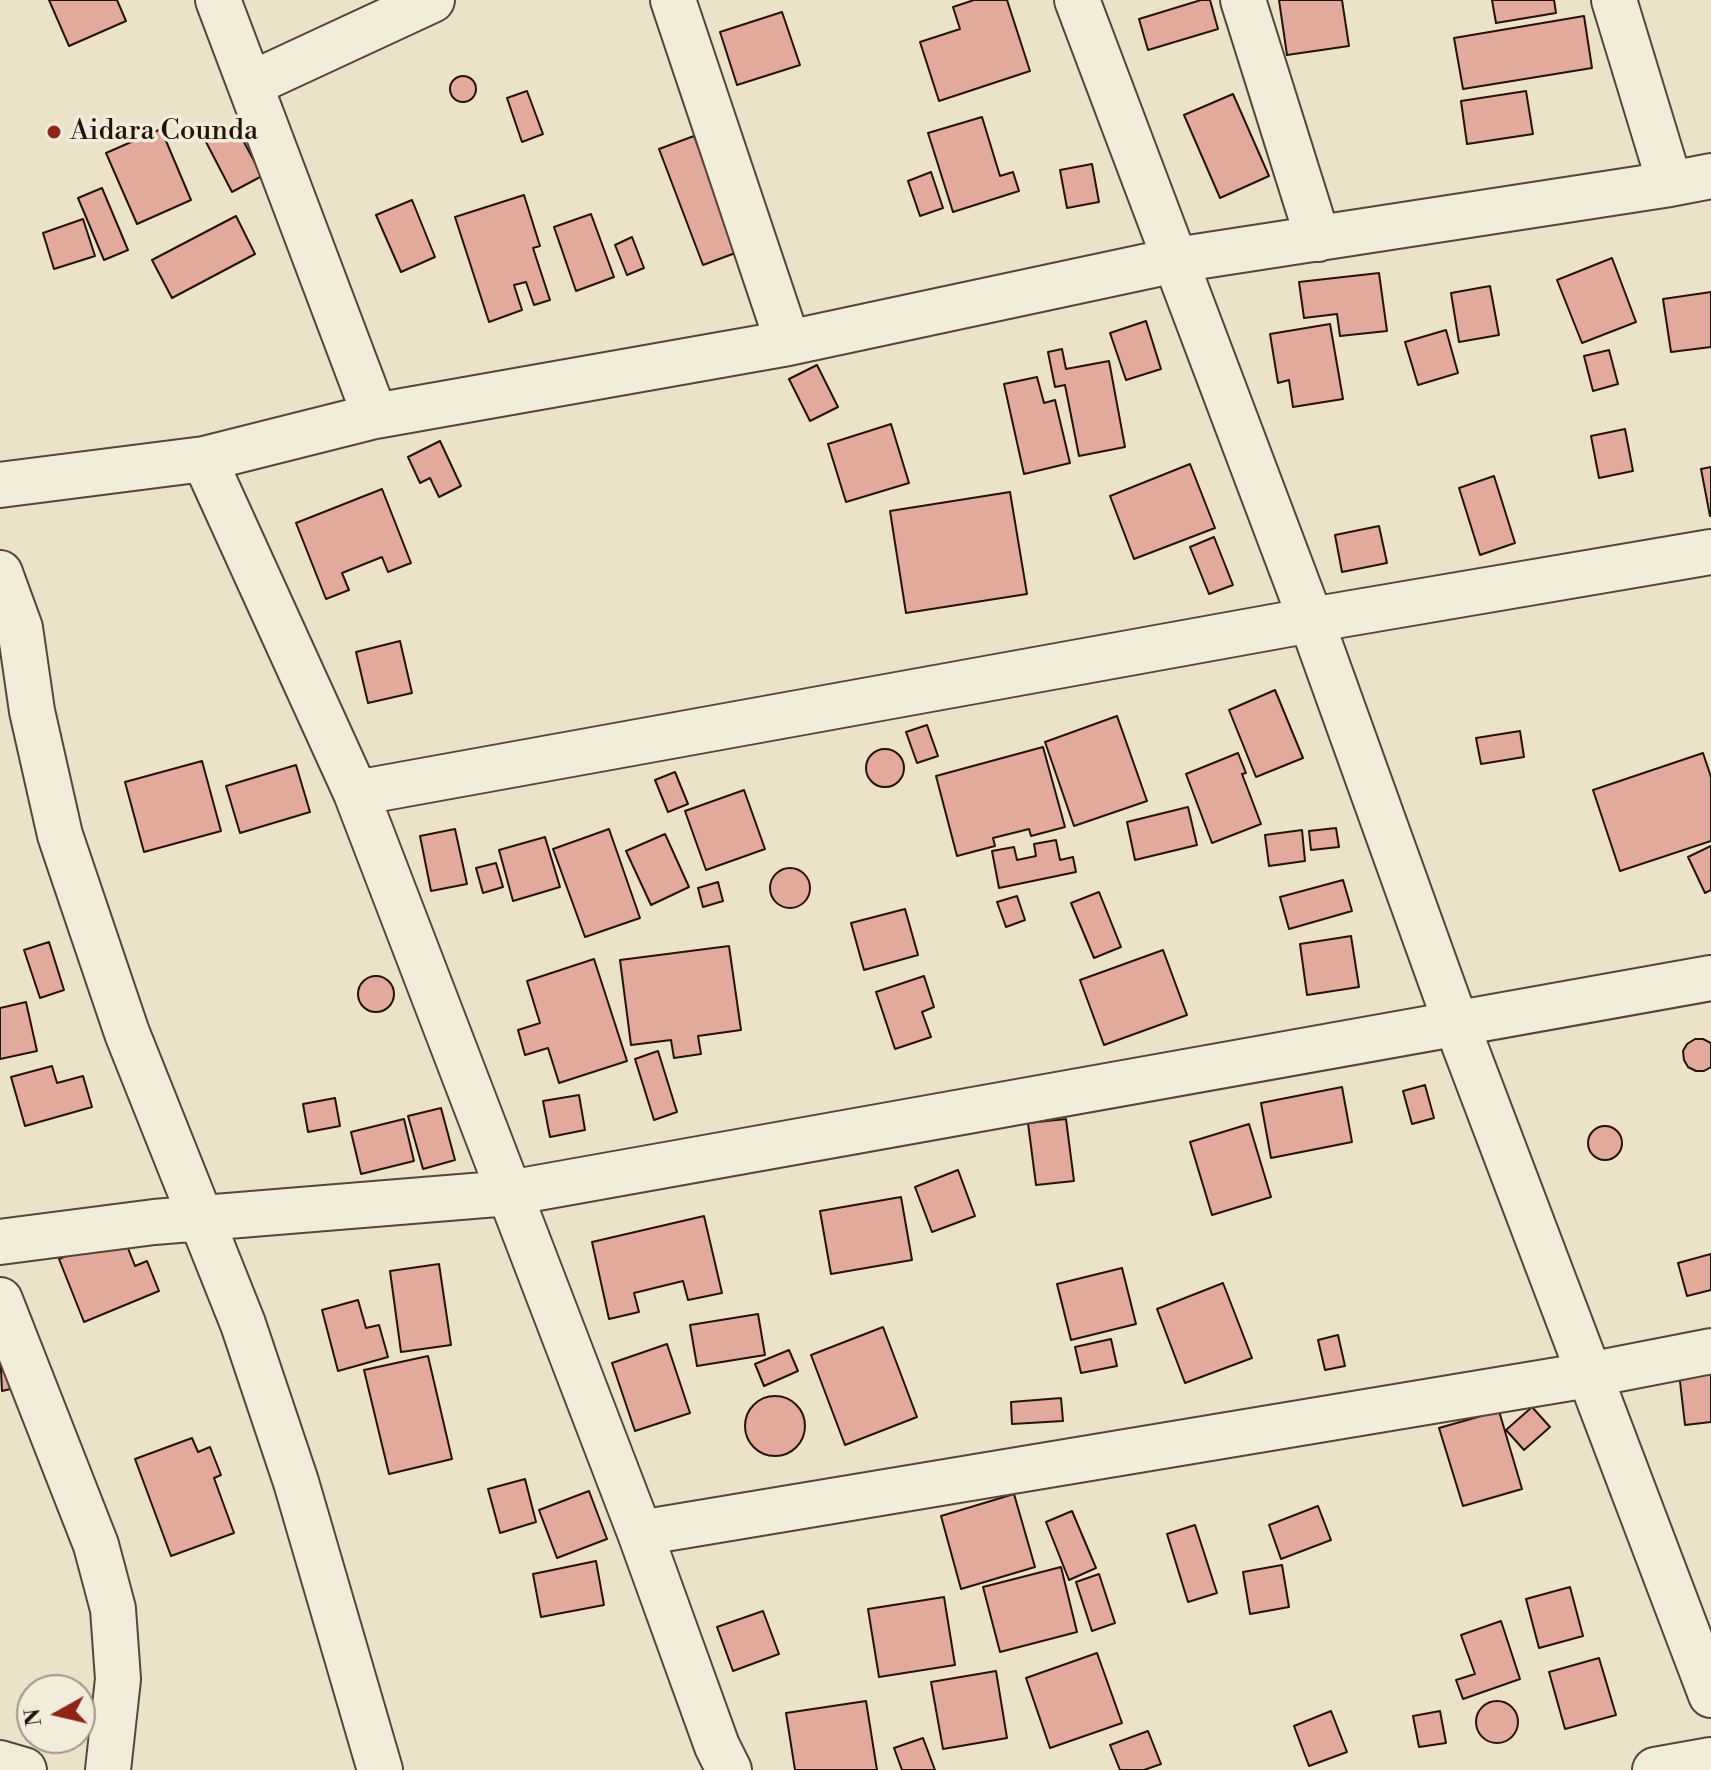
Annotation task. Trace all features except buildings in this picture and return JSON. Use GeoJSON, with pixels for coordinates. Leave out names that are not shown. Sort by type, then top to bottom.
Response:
{"type":"FeatureCollection","features":[{"type":"Feature","properties":{"kind":"street"},"geometry":{"type":"LineString","coordinates":[[218,0],[375,416]]}},
{"type":"Feature","properties":{"kind":"street"},"geometry":{"type":"LineString","coordinates":[[251,84],[432,0]]}},
{"type":"Feature","properties":{"kind":"street"},"geometry":{"type":"LineString","coordinates":[[673,0],[788,343]]}},
{"type":"Feature","properties":{"kind":"street"},"geometry":{"type":"LineString","coordinates":[[1077,0],[1311,620],[1456,1023],[1711,1695]]}},
{"type":"Feature","properties":{"kind":"street"},"geometry":{"type":"LineString","coordinates":[[1243,0],[1318,239]]}},
{"type":"Feature","properties":{"kind":"street"},"geometry":{"type":"LineString","coordinates":[[0,485],[204,459],[375,416],[788,343],[1176,260],[1691,180],[1614,0]]}},
{"type":"Feature","properties":{"kind":"street"},"geometry":{"type":"LineString","coordinates":[[204,459],[356,793],[640,1533],[717,1746],[729,1770]]}},
{"type":"Feature","properties":{"kind":"street"},"geometry":{"type":"LineString","coordinates":[[356,793],[1311,620],[1711,552]]}},
{"type":"Feature","properties":{"kind":"street"},"geometry":{"type":"LineString","coordinates":[[0,573],[20,628],[32,711],[60,835],[127,1033],[243,1324],[296,1482],[380,1770]]}},
{"type":"Feature","properties":{"kind":"street"},"geometry":{"type":"LineString","coordinates":[[0,1242],[200,1218],[509,1193],[1711,978]]}},
{"type":"Feature","properties":{"kind":"street"},"geometry":{"type":"LineString","coordinates":[[0,1300],[96,1545],[113,1609],[118,1679],[108,1770]]}},
{"type":"Feature","properties":{"kind":"street"},"geometry":{"type":"LineString","coordinates":[[640,1533],[1588,1375],[1711,1351]]}},
{"type":"Feature","properties":{"kind":"street"},"geometry":{"type":"LineString","coordinates":[[1655,1770],[1711,1760]]}},
{"type":"Feature","properties":{"kind":"place","name":"Aidara Counda"},"geometry":{"type":"Point","coordinates":[54,132]}}]}
